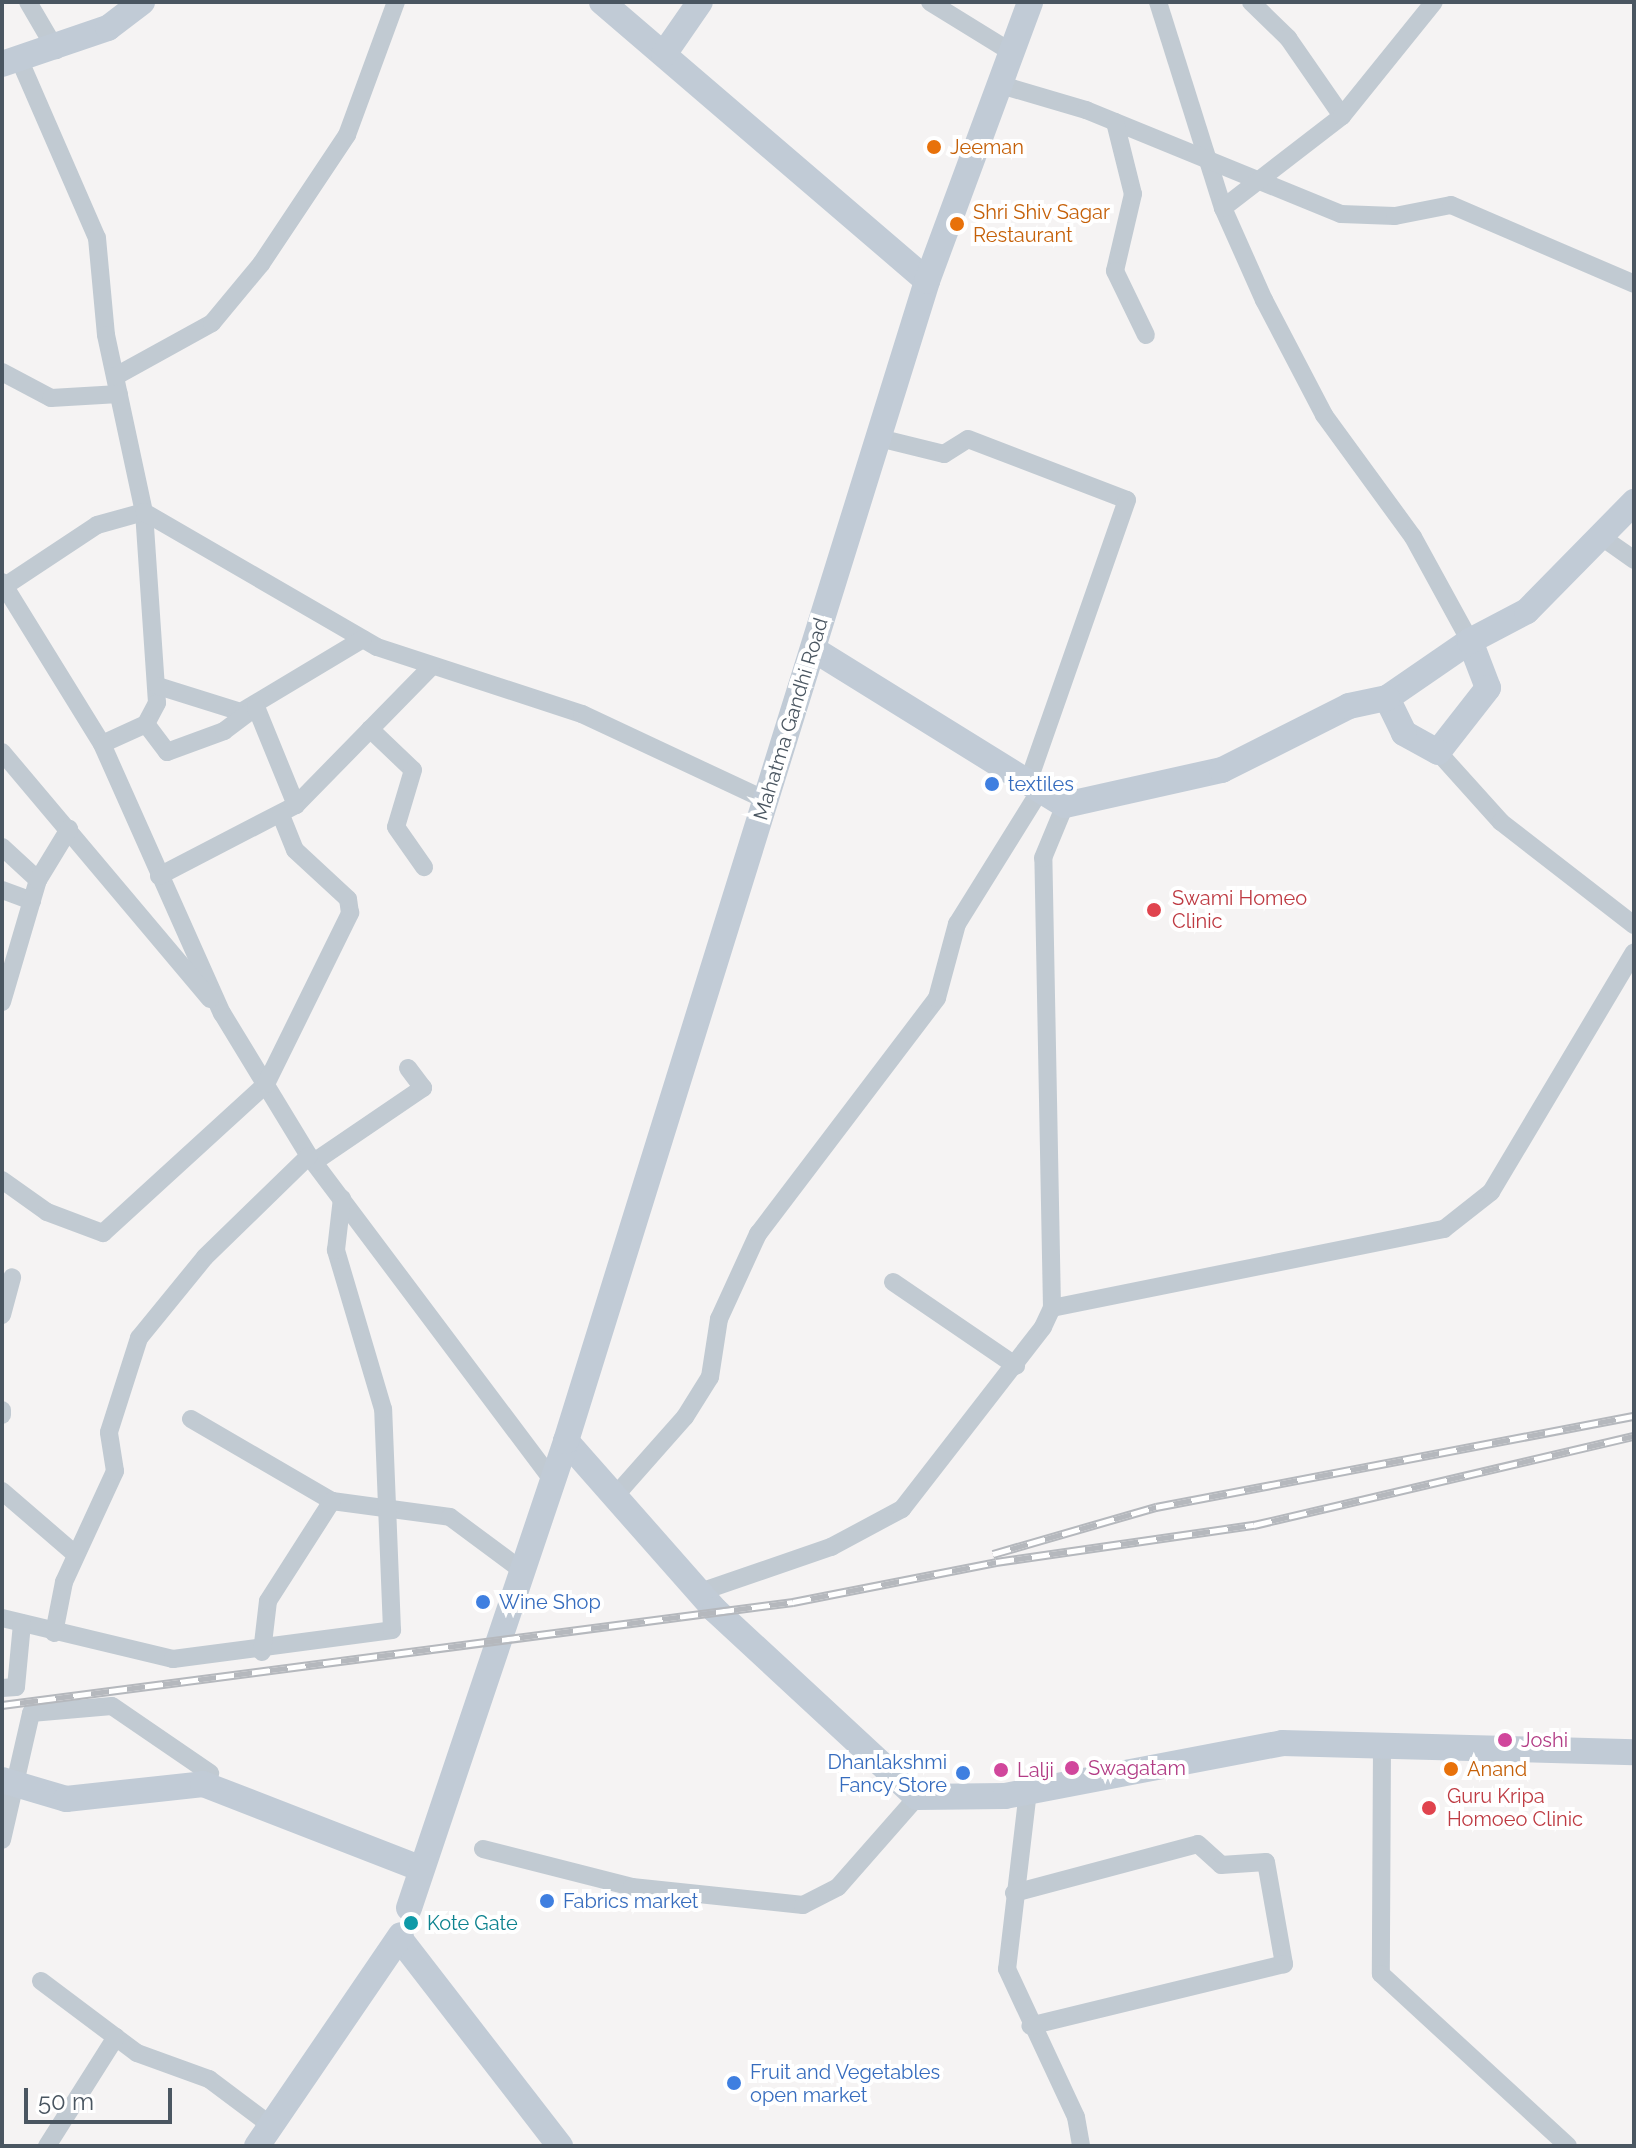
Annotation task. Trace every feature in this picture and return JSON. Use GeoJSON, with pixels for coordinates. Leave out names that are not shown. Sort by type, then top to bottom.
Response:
{"type":"FeatureCollection","features":[{"type":"Feature","properties":{"kind":"street"},"geometry":{"type":"LineString","coordinates":[[28,2],[56,50]]}},
{"type":"Feature","properties":{"kind":"street"},"geometry":{"type":"LineString","coordinates":[[102,744],[146,724],[158,686],[144,512],[118,385],[97,238],[11,62],[56,50],[108,28],[142,2]]}},
{"type":"Feature","properties":{"kind":"street"},"geometry":{"type":"LineString","coordinates":[[2,372],[51,398],[118,385],[212,323],[261,264],[347,135],[396,2]]}},
{"type":"Feature","properties":{"kind":"street"},"geometry":{"type":"LineString","coordinates":[[602,2],[927,281]]}},
{"type":"Feature","properties":{"kind":"street"},"geometry":{"type":"LineString","coordinates":[[664,54],[700,2]]}},
{"type":"Feature","properties":{"kind":"street"},"geometry":{"type":"LineString","coordinates":[[930,2],[1011,52]]}},
{"type":"Feature","properties":{"kind":"street","name":"Mahatma Gandhi Road"},"geometry":{"type":"LineString","coordinates":[[409,1908],[566,1441],[927,281],[1030,2]]}},
{"type":"Feature","properties":{"kind":"street"},"geometry":{"type":"LineString","coordinates":[[1158,2],[1211,158],[1223,208],[1324,415],[1413,537],[1470,641],[1488,688],[1438,752]]}},
{"type":"Feature","properties":{"kind":"street"},"geometry":{"type":"LineString","coordinates":[[1251,2],[1288,38],[1342,116]]}},
{"type":"Feature","properties":{"kind":"street"},"geometry":{"type":"LineString","coordinates":[[1223,208],[1257,177],[1342,116],[1434,2]]}},
{"type":"Feature","properties":{"kind":"street"},"geometry":{"type":"LineString","coordinates":[[1001,85],[1115,122],[1355,216],[1451,205],[1634,284]]}},
{"type":"Feature","properties":{"kind":"street"},"geometry":{"type":"LineString","coordinates":[[1115,122],[1133,194],[1115,271],[1146,335]]}},
{"type":"Feature","properties":{"kind":"street"},"geometry":{"type":"LineString","coordinates":[[615,1496],[685,1417],[710,1377],[719,1319],[758,1234],[937,998],[957,924],[1033,790],[1127,500],[968,439],[944,454],[879,438]]}},
{"type":"Feature","properties":{"kind":"street"},"geometry":{"type":"LineString","coordinates":[[813,649],[1033,790],[1065,805],[1222,770],[1349,706],[1387,698],[1470,641],[1527,611],[1603,538],[1634,502]]}},
{"type":"Feature","properties":{"kind":"street"},"geometry":{"type":"LineString","coordinates":[[553,1481],[311,1159],[222,1013],[102,744],[4,584],[97,525],[144,512],[363,639],[430,668],[582,714],[766,800]]}},
{"type":"Feature","properties":{"kind":"street"},"geometry":{"type":"LineString","coordinates":[[1603,538],[1634,560]]}},
{"type":"Feature","properties":{"kind":"street"},"geometry":{"type":"LineString","coordinates":[[146,724],[167,752],[224,731],[363,639]]}},
{"type":"Feature","properties":{"kind":"street"},"geometry":{"type":"LineString","coordinates":[[159,876],[288,811],[430,668]]}},
{"type":"Feature","properties":{"kind":"street"},"geometry":{"type":"LineString","coordinates":[[158,686],[223,712],[256,707]]}},
{"type":"Feature","properties":{"kind":"street"},"geometry":{"type":"LineString","coordinates":[[1387,698],[1404,733],[1438,752],[1501,822],[1634,925]]}},
{"type":"Feature","properties":{"kind":"street"},"geometry":{"type":"LineString","coordinates":[[2,1180],[47,1212],[103,1233],[266,1084],[350,913],[348,899],[295,850],[288,811],[256,707]]}},
{"type":"Feature","properties":{"kind":"street"},"geometry":{"type":"LineString","coordinates":[[370,729],[413,770],[396,827],[424,867]]}},
{"type":"Feature","properties":{"kind":"street"},"geometry":{"type":"LineString","coordinates":[[2,752],[222,1013]]}},
{"type":"Feature","properties":{"kind":"street"},"geometry":{"type":"LineString","coordinates":[[700,1592],[875,1529],[941,1466],[1016,1366],[1052,1308],[1043,858],[1065,805]]}},
{"type":"Feature","properties":{"kind":"street"},"geometry":{"type":"LineString","coordinates":[[2,1002],[38,880],[69,829]]}},
{"type":"Feature","properties":{"kind":"street"},"geometry":{"type":"LineString","coordinates":[[2,847],[38,880]]}},
{"type":"Feature","properties":{"kind":"street"},"geometry":{"type":"LineString","coordinates":[[2,890],[32,901]]}},
{"type":"Feature","properties":{"kind":"street"},"geometry":{"type":"LineString","coordinates":[[1052,1308],[1444,1229],[1491,1192],[1634,952]]}},
{"type":"Feature","properties":{"kind":"street"},"geometry":{"type":"LineString","coordinates":[[54,1633],[75,1554],[115,1471],[114,1408],[139,1338],[205,1257],[311,1159],[423,1088],[408,1068]]}},
{"type":"Feature","properties":{"kind":"street"},"geometry":{"type":"LineString","coordinates":[[2,1618],[155,1658],[262,1652],[392,1630],[389,1505],[380,1384],[336,1250],[342,1198]]}},
{"type":"Feature","properties":{"kind":"street"},"geometry":{"type":"LineString","coordinates":[[2,1315],[12,1277]]}},
{"type":"Feature","properties":{"kind":"street"},"geometry":{"type":"LineString","coordinates":[[893,1282],[1016,1366]]}},
{"type":"Feature","properties":{"kind":"street"},"geometry":{"type":"LineString","coordinates":[[191,1419],[332,1501],[389,1505],[450,1517],[524,1572]]}},
{"type":"Feature","properties":{"kind":"street"},"geometry":{"type":"LineString","coordinates":[[566,1441],[700,1592],[917,1797]]}},
{"type":"Feature","properties":{"kind":"street"},"geometry":{"type":"LineString","coordinates":[[2,1491],[75,1554]]}},
{"type":"Feature","properties":{"kind":"street"},"geometry":{"type":"LineString","coordinates":[[262,1652],[268,1601],[332,1501]]}},
{"type":"Feature","properties":{"kind":"street"},"geometry":{"type":"LineString","coordinates":[[2,1688],[16,1687],[22,1623]]}},
{"type":"Feature","properties":{"kind":"street"},"geometry":{"type":"LineString","coordinates":[[2,1837],[10,1784],[31,1713],[80,1706],[112,1706],[130,1715],[210,1773]]}},
{"type":"Feature","properties":{"kind":"street"},"geometry":{"type":"LineString","coordinates":[[483,1849],[632,1887],[803,1905],[838,1887],[917,1797],[1028,1791],[1282,1743],[1634,1752]]}},
{"type":"Feature","properties":{"kind":"street"},"geometry":{"type":"LineString","coordinates":[[1382,1746],[1381,1974],[1568,2146]]}},
{"type":"Feature","properties":{"kind":"street"},"geometry":{"type":"LineString","coordinates":[[10,1784],[66,1799],[203,1784],[420,1868]]}},
{"type":"Feature","properties":{"kind":"street"},"geometry":{"type":"LineString","coordinates":[[1028,1791],[1007,1969],[1030,2026],[1076,2117],[1081,2146]]}},
{"type":"Feature","properties":{"kind":"street"},"geometry":{"type":"LineString","coordinates":[[1014,1893],[1198,1844],[1221,1865],[1266,1862],[1284,1964],[1030,2026]]}},
{"type":"Feature","properties":{"kind":"street"},"geometry":{"type":"LineString","coordinates":[[41,1981],[116,2037],[160,2064],[209,2079],[265,2136],[401,1937],[560,2146]]}},
{"type":"Feature","properties":{"kind":"street"},"geometry":{"type":"LineString","coordinates":[[47,2146],[116,2037]]}},
{"type":"Feature","properties":{"kind":"railway"},"geometry":{"type":"LineString","coordinates":[[993,1554],[1156,1507],[1634,1416]]}},
{"type":"Feature","properties":{"kind":"railway"},"geometry":{"type":"LineString","coordinates":[[2,1705],[793,1602],[996,1562],[1254,1525],[1634,1436]]}},
{"type":"Feature","properties":{"kind":"place","name":"Jeeman"},"geometry":{"type":"Point","coordinates":[934,147]}},
{"type":"Feature","properties":{"kind":"place","name":"Shri Shiv Sagar Restaurant"},"geometry":{"type":"Point","coordinates":[957,224]}},
{"type":"Feature","properties":{"kind":"place","name":"textiles"},"geometry":{"type":"Point","coordinates":[992,784]}},
{"type":"Feature","properties":{"kind":"place","name":"Swami Homeo Clinic"},"geometry":{"type":"Point","coordinates":[1154,910]}},
{"type":"Feature","properties":{"kind":"place","name":"Wine Shop"},"geometry":{"type":"Point","coordinates":[483,1602]}},
{"type":"Feature","properties":{"kind":"place","name":"Joshi"},"geometry":{"type":"Point","coordinates":[1505,1740]}},
{"type":"Feature","properties":{"kind":"place","name":"Swagatam"},"geometry":{"type":"Point","coordinates":[1072,1768]}},
{"type":"Feature","properties":{"kind":"place","name":"Anand"},"geometry":{"type":"Point","coordinates":[1451,1769]}},
{"type":"Feature","properties":{"kind":"place","name":"Lalji"},"geometry":{"type":"Point","coordinates":[1001,1770]}},
{"type":"Feature","properties":{"kind":"place","name":"Dhanlakshmi Fancy Store"},"geometry":{"type":"Point","coordinates":[963,1773]}},
{"type":"Feature","properties":{"kind":"place","name":"Guru Kripa Homoeo Clinic"},"geometry":{"type":"Point","coordinates":[1429,1808]}},
{"type":"Feature","properties":{"kind":"place","name":"Fabrics market"},"geometry":{"type":"Point","coordinates":[547,1901]}},
{"type":"Feature","properties":{"kind":"place","name":"Kote Gate"},"geometry":{"type":"Point","coordinates":[411,1923]}},
{"type":"Feature","properties":{"kind":"place","name":"Fruit and Vegetables open market"},"geometry":{"type":"Point","coordinates":[734,2083]}}]}
